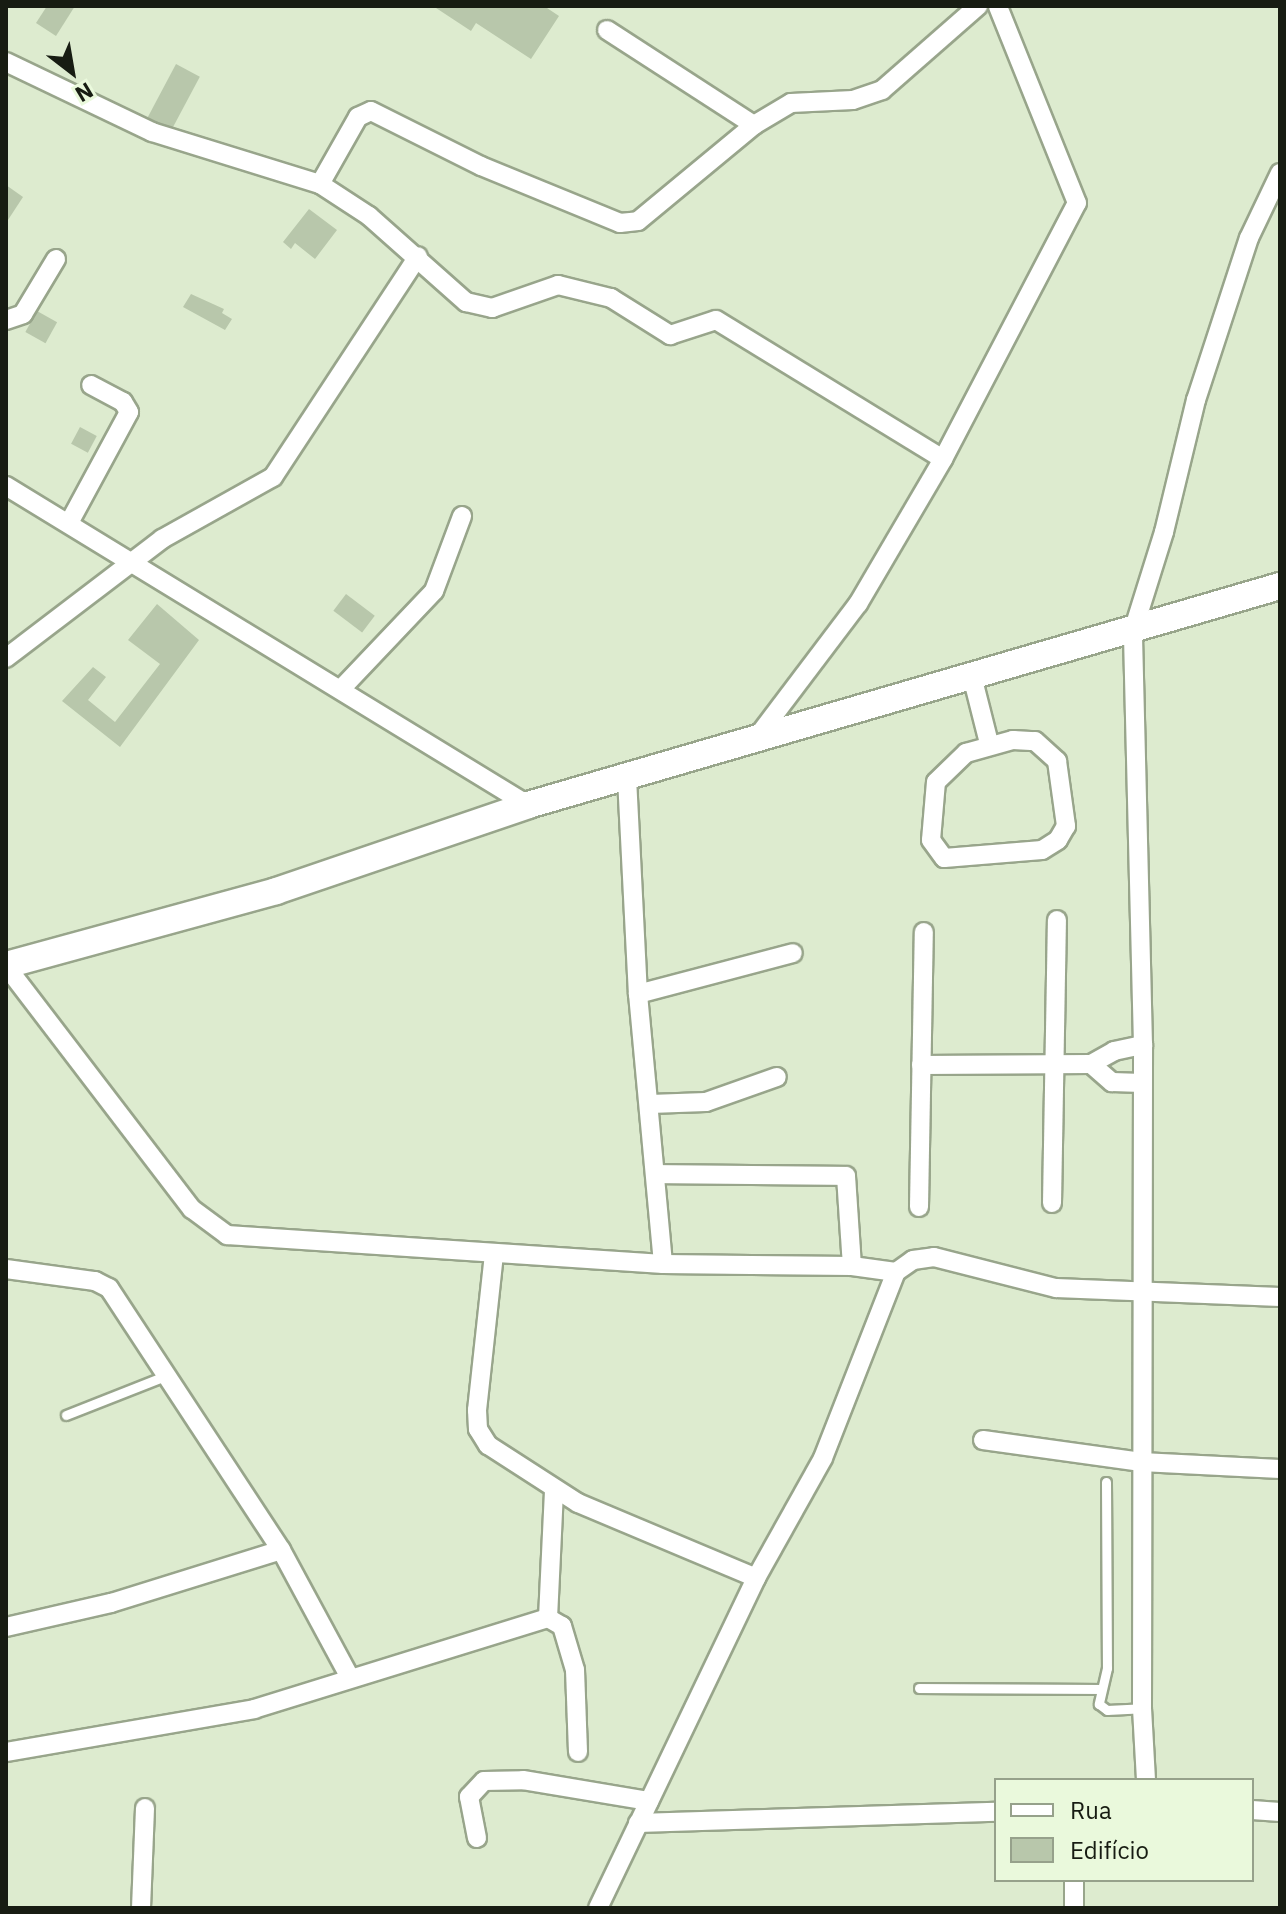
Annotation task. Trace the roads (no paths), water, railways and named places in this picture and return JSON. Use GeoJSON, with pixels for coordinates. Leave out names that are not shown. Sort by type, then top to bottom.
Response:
{"type":"FeatureCollection","features":[{"type":"Feature","properties":{"kind":"main road"},"geometry":{"type":"LineString","coordinates":[[6,966],[276,891],[528,805],[755,740],[971,672],[1133,631],[1280,586]]}},
{"type":"Feature","properties":{"kind":"street"},"geometry":{"type":"LineString","coordinates":[[320,184],[358,117],[371,111],[481,166],[629,223],[645,217],[754,125],[799,100],[873,96],[978,6]]}},
{"type":"Feature","properties":{"kind":"street"},"geometry":{"type":"LineString","coordinates":[[755,740],[858,604],[943,459],[1077,203],[998,6]]}},
{"type":"Feature","properties":{"kind":"street"},"geometry":{"type":"LineString","coordinates":[[607,30],[754,125]]}},
{"type":"Feature","properties":{"kind":"street"},"geometry":{"type":"LineString","coordinates":[[6,62],[152,132],[320,184],[418,256],[454,296],[483,308],[558,285],[611,298],[670,335],[716,320],[943,459]]}},
{"type":"Feature","properties":{"kind":"street"},"geometry":{"type":"LineString","coordinates":[[1146,1778],[1142,1708],[1141,1462],[1143,1045],[1133,631],[1205,372],[1249,238],[1280,173]]}},
{"type":"Feature","properties":{"kind":"street"},"geometry":{"type":"LineString","coordinates":[[6,658],[132,559],[273,477],[418,256]]}},
{"type":"Feature","properties":{"kind":"street"},"geometry":{"type":"LineString","coordinates":[[6,320],[23,314],[56,259]]}},
{"type":"Feature","properties":{"kind":"street"},"geometry":{"type":"LineString","coordinates":[[69,523],[129,412],[123,402],[91,385]]}},
{"type":"Feature","properties":{"kind":"street"},"geometry":{"type":"LineString","coordinates":[[6,486],[132,559],[528,805]]}},
{"type":"Feature","properties":{"kind":"street"},"geometry":{"type":"LineString","coordinates":[[341,689],[434,591],[462,516]]}},
{"type":"Feature","properties":{"kind":"street"},"geometry":{"type":"LineString","coordinates":[[971,672],[989,743]]}},
{"type":"Feature","properties":{"kind":"street"},"geometry":{"type":"LineString","coordinates":[[1035,741],[1047,747],[1057,761],[1066,826],[1058,840],[1042,850],[944,858],[931,840],[936,782],[966,753],[989,743],[1035,741]]}},
{"type":"Feature","properties":{"kind":"street"},"geometry":{"type":"LineString","coordinates":[[627,778],[638,994],[663,1264]]}},
{"type":"Feature","properties":{"kind":"street"},"geometry":{"type":"LineString","coordinates":[[1052,1203],[1057,920]]}},
{"type":"Feature","properties":{"kind":"street"},"geometry":{"type":"LineString","coordinates":[[919,1207],[924,932]]}},
{"type":"Feature","properties":{"kind":"street"},"geometry":{"type":"LineString","coordinates":[[638,994],[793,953]]}},
{"type":"Feature","properties":{"kind":"street"},"geometry":{"type":"LineString","coordinates":[[6,966],[208,1224],[227,1235],[663,1264],[852,1266],[896,1272]]}},
{"type":"Feature","properties":{"kind":"street"},"geometry":{"type":"LineString","coordinates":[[921,1065],[1091,1064],[1114,1051],[1143,1045]]}},
{"type":"Feature","properties":{"kind":"street"},"geometry":{"type":"LineString","coordinates":[[1091,1064],[1112,1082],[1142,1083]]}},
{"type":"Feature","properties":{"kind":"street"},"geometry":{"type":"LineString","coordinates":[[650,1104],[706,1102],[777,1077]]}},
{"type":"Feature","properties":{"kind":"street"},"geometry":{"type":"LineString","coordinates":[[657,1174],[846,1176],[852,1266]]}},
{"type":"Feature","properties":{"kind":"street"},"geometry":{"type":"LineString","coordinates":[[494,1254],[478,1429],[488,1445],[554,1490],[756,1578]]}},
{"type":"Feature","properties":{"kind":"street"},"geometry":{"type":"LineString","coordinates":[[598,1908],[756,1578],[848,1405],[896,1272],[913,1260],[934,1257],[1056,1288],[1144,1295],[1280,1297]]}},
{"type":"Feature","properties":{"kind":"street"},"geometry":{"type":"LineString","coordinates":[[6,1269],[95,1281],[109,1288],[281,1550],[349,1676]]}},
{"type":"Feature","properties":{"kind":"street"},"geometry":{"type":"LineString","coordinates":[[983,1440],[1141,1462],[1280,1469]]}},
{"type":"Feature","properties":{"kind":"street"},"geometry":{"type":"LineString","coordinates":[[548,1618],[554,1490]]}},
{"type":"Feature","properties":{"kind":"street"},"geometry":{"type":"LineString","coordinates":[[6,1627],[111,1603],[281,1550]]}},
{"type":"Feature","properties":{"kind":"street"},"geometry":{"type":"LineString","coordinates":[[6,1752],[254,1709],[349,1676],[548,1618],[562,1626],[575,1670],[578,1752]]}},
{"type":"Feature","properties":{"kind":"street"},"geometry":{"type":"LineString","coordinates":[[477,1838],[469,1797],[484,1781],[523,1780],[649,1801]]}},
{"type":"Feature","properties":{"kind":"street"},"geometry":{"type":"LineString","coordinates":[[141,1908],[145,1808]]}},
{"type":"Feature","properties":{"kind":"street"},"geometry":{"type":"LineString","coordinates":[[1254,1810],[1280,1812]]}},
{"type":"Feature","properties":{"kind":"street"},"geometry":{"type":"LineString","coordinates":[[638,1823],[994,1812]]}},
{"type":"Feature","properties":{"kind":"street"},"geometry":{"type":"LineString","coordinates":[[1074,1882],[1074,1908]]}},
{"type":"Feature","properties":{"kind":"lane"},"geometry":{"type":"LineString","coordinates":[[66,1415],[165,1376]]}},
{"type":"Feature","properties":{"kind":"lane"},"geometry":{"type":"LineString","coordinates":[[1106,1482],[1107,1668],[1099,1689],[1102,1708],[1142,1708]]}},
{"type":"Feature","properties":{"kind":"lane"},"geometry":{"type":"LineString","coordinates":[[919,1688],[1099,1689]]}}]}
